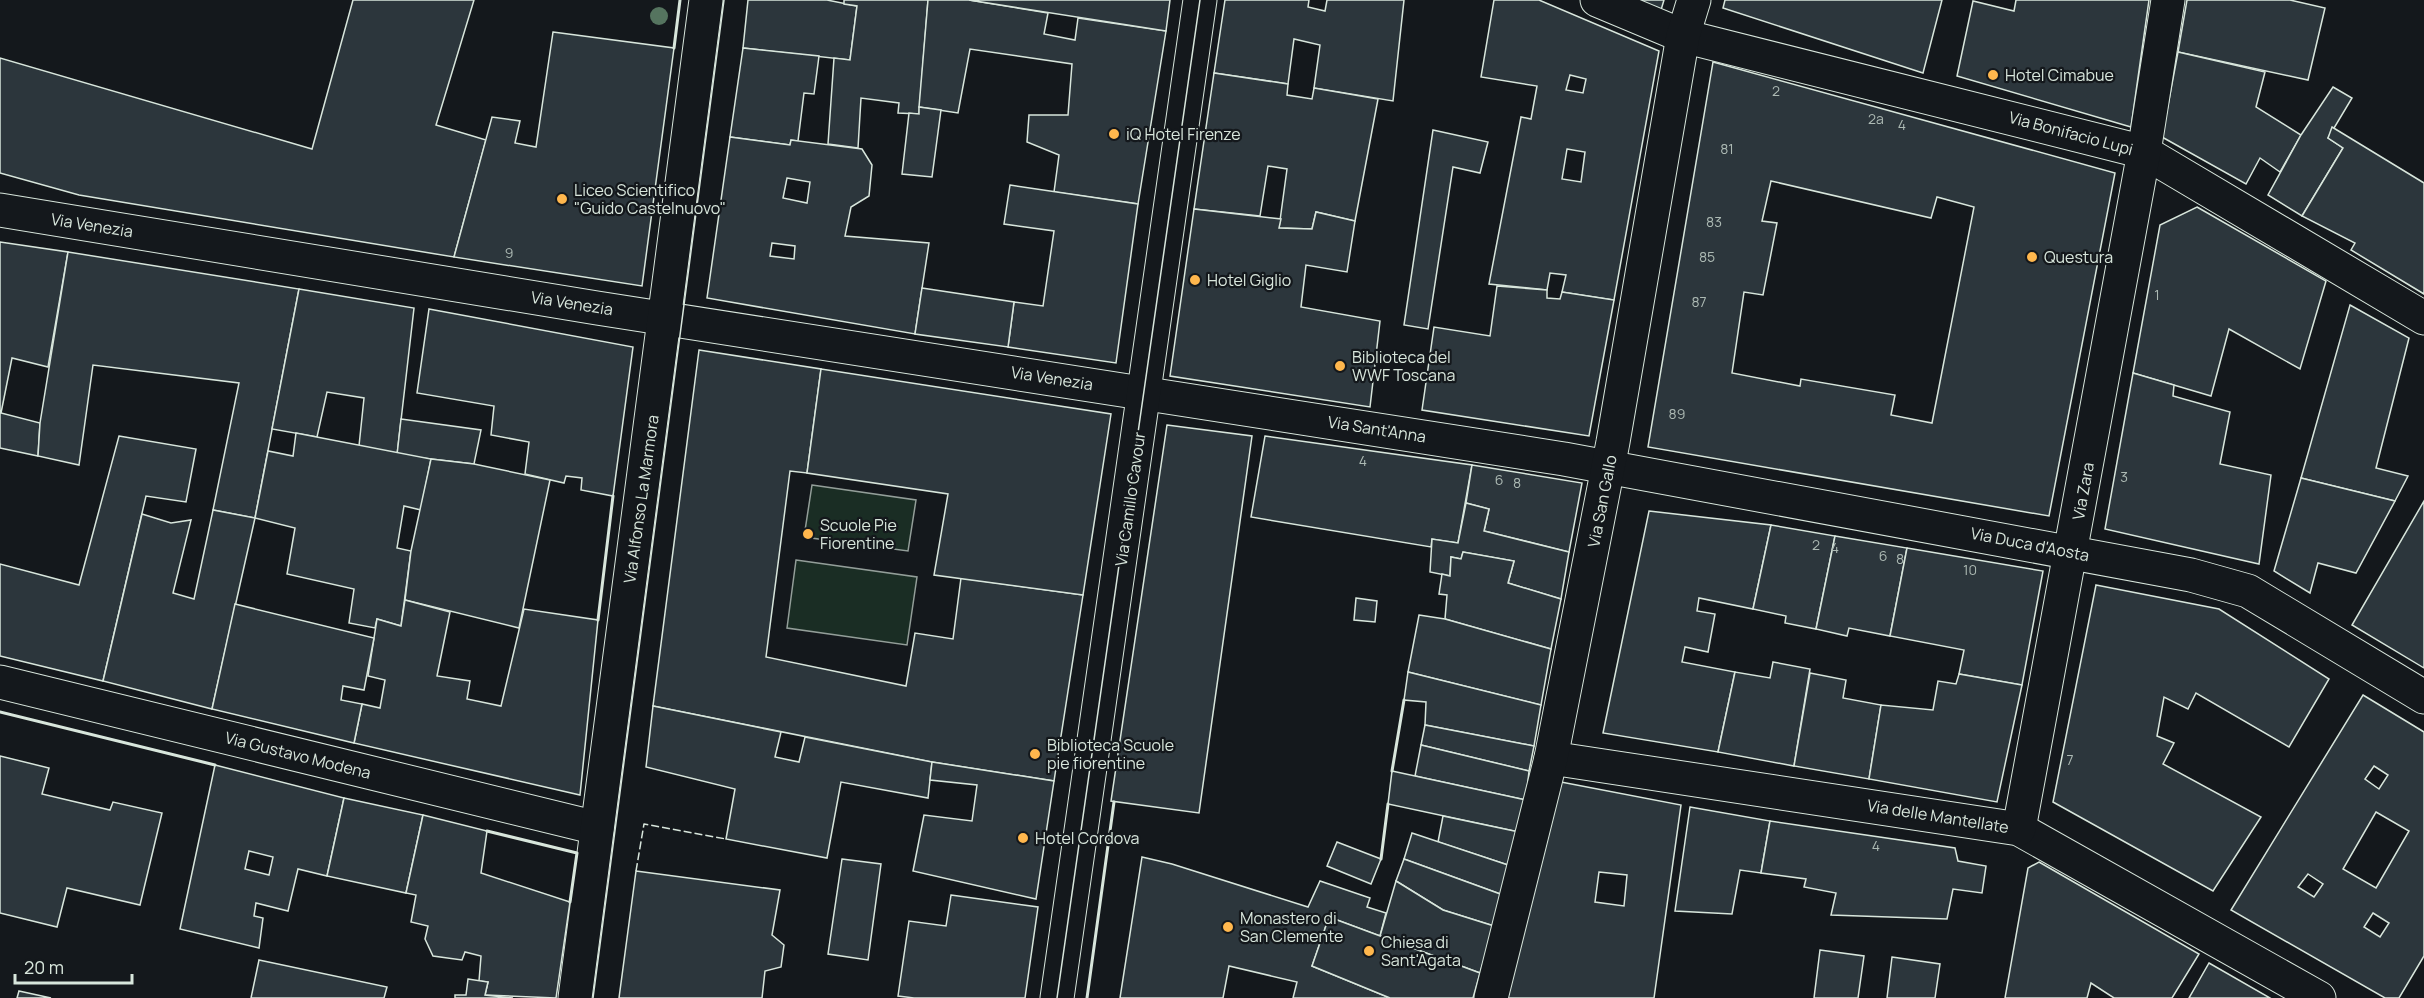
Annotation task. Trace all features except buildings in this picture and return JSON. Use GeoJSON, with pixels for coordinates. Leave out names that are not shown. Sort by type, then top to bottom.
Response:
{"type":"FeatureCollection","features":[{"type":"Feature","properties":{"kind":"street","name":"Via Alfonso La Marmora"},"geometry":{"type":"LineString","coordinates":[[575,998],[706,0]]}},
{"type":"Feature","properties":{"kind":"street","name":"Via Camillo Cavour"},"geometry":{"type":"LineString","coordinates":[[1057,998],[1200,0]]}},
{"type":"Feature","properties":{"kind":"street","name":"Via Bonifacio Lupi"},"geometry":{"type":"LineString","coordinates":[[1597,0],[1683,36],[2145,152],[2424,318]]}},
{"type":"Feature","properties":{"kind":"street","name":"Via San Gallo"},"geometry":{"type":"LineString","coordinates":[[1491,998],[1551,758],[1608,467],[1683,36],[1694,0]]}},
{"type":"Feature","properties":{"kind":"street","name":"Via Zara"},"geometry":{"type":"LineString","coordinates":[[2019,829],[2145,152],[2168,0]]}},
{"type":"Feature","properties":{"kind":"street","name":"Via Venezia"},"geometry":{"type":"LineString","coordinates":[[0,210],[1145,393]]}},
{"type":"Feature","properties":{"kind":"street","name":"Via Sant'Anna"},"geometry":{"type":"LineString","coordinates":[[1145,393],[1608,467]]}},
{"type":"Feature","properties":{"kind":"street","name":"Via Duca d'Aosta"},"geometry":{"type":"LineString","coordinates":[[1608,467],[2191,574],[2242,589],[2424,696]]}},
{"type":"Feature","properties":{"kind":"street","name":"Via Gustavo Modena"},"geometry":{"type":"LineString","coordinates":[[0,682],[597,828]]}},
{"type":"Feature","properties":{"kind":"street","name":"Via delle Mantellate"},"geometry":{"type":"LineString","coordinates":[[1551,758],[2019,829],[2319,998]]}},
{"type":"Feature","properties":{"kind":"green space"},"geometry":{"type":"Polygon","coordinates":[[[812,485],[916,500],[908,551],[804,537],[812,485]]]}},
{"type":"Feature","properties":{"kind":"green space"},"geometry":{"type":"Polygon","coordinates":[[[796,560],[917,577],[907,645],[787,628],[796,560]]]}},
{"type":"Feature","properties":{"kind":"tram line"},"geometry":{"type":"LineString","coordinates":[[593,998],[724,0]]}},
{"type":"Feature","properties":{"kind":"tram line"},"geometry":{"type":"LineString","coordinates":[[1057,998],[1200,0]]}},
{"type":"Feature","properties":{"kind":"fence"},"geometry":{"type":"LineString","coordinates":[[636,871],[644,824],[726,839]]}},
{"type":"Feature","properties":{"kind":"wall"},"geometry":{"type":"LineString","coordinates":[[674,48],[680,0]]}},
{"type":"Feature","properties":{"kind":"wall"},"geometry":{"type":"LineString","coordinates":[[598,620],[613,496]]}},
{"type":"Feature","properties":{"kind":"wall"},"geometry":{"type":"LineString","coordinates":[[1392,771],[1404,700]]}},
{"type":"Feature","properties":{"kind":"wall"},"geometry":{"type":"LineString","coordinates":[[0,712],[215,765]]}},
{"type":"Feature","properties":{"kind":"wall"},"geometry":{"type":"LineString","coordinates":[[1087,998],[1114,802]]}},
{"type":"Feature","properties":{"kind":"wall"},"geometry":{"type":"LineString","coordinates":[[1381,859],[1388,804]]}},
{"type":"Feature","properties":{"kind":"wall"},"geometry":{"type":"LineString","coordinates":[[487,831],[577,853],[570,902]]}},
{"type":"Feature","properties":{"kind":"place","name":"Hotel Cimabue"},"geometry":{"type":"Point","coordinates":[1993,75]}},
{"type":"Feature","properties":{"kind":"place","name":"iQ Hotel Firenze"},"geometry":{"type":"Point","coordinates":[1114,134]}},
{"type":"Feature","properties":{"kind":"place","name":"Liceo Scientifico \"Guido Castelnuovo\""},"geometry":{"type":"Point","coordinates":[562,199]}},
{"type":"Feature","properties":{"kind":"place","name":"Questura"},"geometry":{"type":"Point","coordinates":[2032,257]}},
{"type":"Feature","properties":{"kind":"place","name":"Hotel Giglio"},"geometry":{"type":"Point","coordinates":[1195,280]}},
{"type":"Feature","properties":{"kind":"place","name":"Biblioteca del WWF Toscana"},"geometry":{"type":"Point","coordinates":[1340,366]}},
{"type":"Feature","properties":{"kind":"place","name":"Scuole Pie Fiorentine"},"geometry":{"type":"Point","coordinates":[808,534]}},
{"type":"Feature","properties":{"kind":"place","name":"Biblioteca Scuole pie fiorentine"},"geometry":{"type":"Point","coordinates":[1035,754]}},
{"type":"Feature","properties":{"kind":"place","name":"Hotel Cordova"},"geometry":{"type":"Point","coordinates":[1023,838]}},
{"type":"Feature","properties":{"kind":"place","name":"Monastero di San Clemente"},"geometry":{"type":"Point","coordinates":[1228,927]}},
{"type":"Feature","properties":{"kind":"place","name":"Chiesa di Sant'Agata"},"geometry":{"type":"Point","coordinates":[1369,951]}}]}
